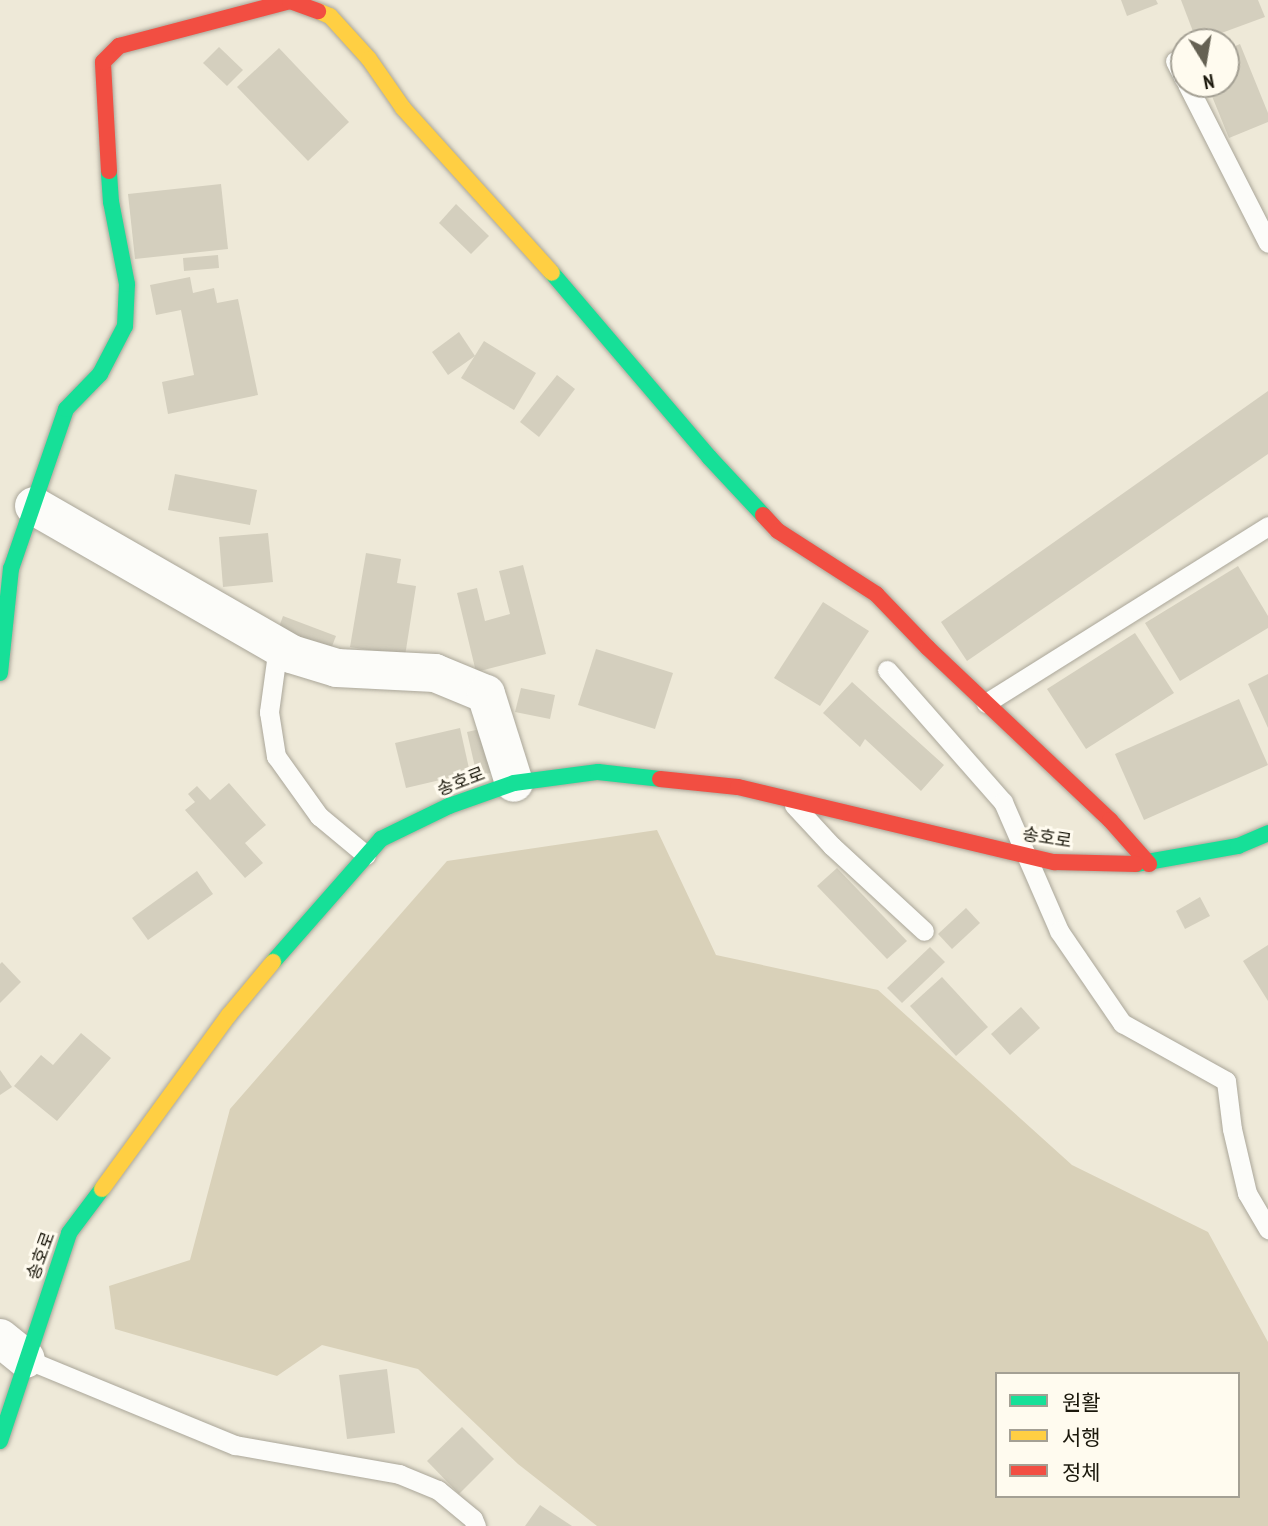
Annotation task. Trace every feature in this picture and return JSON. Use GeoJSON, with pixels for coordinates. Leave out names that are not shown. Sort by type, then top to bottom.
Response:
{"type":"FeatureCollection","features":[{"type":"Feature","properties":{"kind":"street"},"geometry":{"type":"LineString","coordinates":[[0,673],[11,569],[66,409],[100,374],[125,326],[127,284],[111,202],[103,62],[119,46],[290,1],[330,16],[369,59],[403,108],[589,313],[709,457],[778,531],[876,594],[1110,820],[1149,864]]}},
{"type":"Feature","properties":{"kind":"street"},"geometry":{"type":"LineString","coordinates":[[34,506],[290,654],[337,668],[435,673],[486,694],[514,783]]}},
{"type":"Feature","properties":{"kind":"street","name":"송호로"},"geometry":{"type":"LineString","coordinates":[[0,1441],[13,1349],[69,1233],[229,1015],[366,855],[381,839],[449,806],[514,783],[598,772],[738,787],[1054,862],[1149,864],[1238,846],[1268,833]]}},
{"type":"Feature","properties":{"kind":"lane"},"geometry":{"type":"LineString","coordinates":[[1194,98],[1268,243]]}},
{"type":"Feature","properties":{"kind":"lane"},"geometry":{"type":"LineString","coordinates":[[986,703],[1268,526]]}},
{"type":"Feature","properties":{"kind":"lane"},"geometry":{"type":"LineString","coordinates":[[278,646],[269,712],[276,756],[319,816],[366,855]]}},
{"type":"Feature","properties":{"kind":"lane"},"geometry":{"type":"LineString","coordinates":[[887,670],[1003,802],[1029,856],[1059,930],[1122,1023],[1226,1081],[1231,1129],[1247,1193],[1268,1229]]}},
{"type":"Feature","properties":{"kind":"lane"},"geometry":{"type":"LineString","coordinates":[[789,799],[832,846],[924,931]]}},
{"type":"Feature","properties":{"kind":"lane"},"geometry":{"type":"LineString","coordinates":[[13,1349],[234,1445],[399,1474],[438,1490],[473,1519],[476,1526]]}},
{"type":"Feature","properties":{"kind":"shaded area"},"geometry":{"type":"Polygon","coordinates":[[[657,830],[716,955],[878,990],[1072,1165],[1208,1232],[1268,1342],[1268,1526],[597,1526],[518,1464],[418,1369],[322,1345],[277,1376],[115,1329],[109,1286],[190,1260],[230,1109],[447,861],[657,830]]]}},
{"type":"Feature","properties":{"kind":"building"},"geometry":{"type":"Polygon","coordinates":[[[1121,0],[1156,0],[1158,4],[1127,16],[1121,0]]]}},
{"type":"Feature","properties":{"kind":"building"},"geometry":{"type":"Polygon","coordinates":[[[1181,0],[1258,0],[1265,17],[1235,28],[1192,28],[1181,0]]]}},
{"type":"Feature","properties":{"kind":"building"},"geometry":{"type":"Polygon","coordinates":[[[1240,44],[1268,113],[1268,122],[1229,138],[1213,98],[1240,98],[1240,44]]]}},
{"type":"Feature","properties":{"kind":"building"},"geometry":{"type":"Polygon","coordinates":[[[219,47],[243,70],[227,86],[203,63],[219,47]]]}},
{"type":"Feature","properties":{"kind":"building"},"geometry":{"type":"Polygon","coordinates":[[[279,48],[349,122],[308,161],[237,87],[279,48]]]}},
{"type":"Feature","properties":{"kind":"building"},"geometry":{"type":"Polygon","coordinates":[[[221,184],[228,249],[135,259],[128,194],[221,184]]]}},
{"type":"Feature","properties":{"kind":"building"},"geometry":{"type":"Polygon","coordinates":[[[456,204],[489,236],[471,254],[439,223],[456,204]]]}},
{"type":"Feature","properties":{"kind":"building"},"geometry":{"type":"Polygon","coordinates":[[[218,255],[219,268],[184,271],[183,258],[218,255]]]}},
{"type":"Feature","properties":{"kind":"building"},"geometry":{"type":"Polygon","coordinates":[[[190,277],[193,293],[214,288],[217,303],[238,299],[258,395],[168,414],[162,382],[194,375],[181,310],[156,315],[150,285],[190,277]]]}},
{"type":"Feature","properties":{"kind":"building"},"geometry":{"type":"Polygon","coordinates":[[[459,332],[475,356],[448,375],[432,352],[459,332]]]}},
{"type":"Feature","properties":{"kind":"building"},"geometry":{"type":"Polygon","coordinates":[[[484,341],[536,373],[514,410],[461,378],[484,341]]]}},
{"type":"Feature","properties":{"kind":"building"},"geometry":{"type":"Polygon","coordinates":[[[557,375],[575,389],[539,437],[520,422],[557,375]]]}},
{"type":"Feature","properties":{"kind":"building"},"geometry":{"type":"Polygon","coordinates":[[[1268,391],[1268,454],[967,661],[941,622],[1268,391]]]}},
{"type":"Feature","properties":{"kind":"building"},"geometry":{"type":"Polygon","coordinates":[[[175,474],[257,490],[250,525],[168,510],[175,474]]]}},
{"type":"Feature","properties":{"kind":"building"},"geometry":{"type":"Polygon","coordinates":[[[268,533],[273,582],[223,587],[219,537],[268,533]]]}},
{"type":"Feature","properties":{"kind":"building"},"geometry":{"type":"Polygon","coordinates":[[[366,553],[401,559],[397,583],[416,586],[405,656],[350,647],[366,553]]]}},
{"type":"Feature","properties":{"kind":"building"},"geometry":{"type":"Polygon","coordinates":[[[523,565],[546,654],[476,672],[457,593],[477,588],[485,621],[510,614],[499,571],[523,565]]]}},
{"type":"Feature","properties":{"kind":"building"},"geometry":{"type":"Polygon","coordinates":[[[1238,566],[1268,616],[1268,628],[1180,681],[1145,623],[1238,566]]]}},
{"type":"Feature","properties":{"kind":"building"},"geometry":{"type":"Polygon","coordinates":[[[823,602],[869,631],[820,706],[774,678],[823,602]]]}},
{"type":"Feature","properties":{"kind":"building"},"geometry":{"type":"Polygon","coordinates":[[[283,616],[336,636],[329,654],[277,633],[283,616]]]}},
{"type":"Feature","properties":{"kind":"building"},"geometry":{"type":"Polygon","coordinates":[[[1135,633],[1174,693],[1086,749],[1047,689],[1135,633]]]}},
{"type":"Feature","properties":{"kind":"building"},"geometry":{"type":"Polygon","coordinates":[[[596,649],[673,673],[655,729],[578,705],[596,649]]]}},
{"type":"Feature","properties":{"kind":"building"},"geometry":{"type":"Polygon","coordinates":[[[1268,674],[1268,728],[1248,684],[1268,674]]]}},
{"type":"Feature","properties":{"kind":"building"},"geometry":{"type":"Polygon","coordinates":[[[852,682],[944,765],[921,791],[865,739],[860,747],[823,713],[852,682]]]}},
{"type":"Feature","properties":{"kind":"building"},"geometry":{"type":"Polygon","coordinates":[[[521,688],[555,695],[550,719],[515,712],[521,688]]]}},
{"type":"Feature","properties":{"kind":"building"},"geometry":{"type":"Polygon","coordinates":[[[1239,699],[1268,765],[1144,820],[1115,754],[1239,699]]]}},
{"type":"Feature","properties":{"kind":"building"},"geometry":{"type":"Polygon","coordinates":[[[489,727],[498,771],[477,776],[467,732],[489,727]]]}},
{"type":"Feature","properties":{"kind":"building"},"geometry":{"type":"Polygon","coordinates":[[[460,728],[470,773],[406,788],[395,743],[460,728]]]}},
{"type":"Feature","properties":{"kind":"building"},"geometry":{"type":"Polygon","coordinates":[[[229,783],[266,825],[245,843],[263,863],[245,878],[185,810],[195,802],[188,794],[197,786],[210,800],[229,783]]]}},
{"type":"Feature","properties":{"kind":"building"},"geometry":{"type":"Polygon","coordinates":[[[837,868],[907,941],[887,959],[817,886],[837,868]]]}},
{"type":"Feature","properties":{"kind":"building"},"geometry":{"type":"Polygon","coordinates":[[[197,871],[213,894],[148,940],[132,918],[197,871]]]}},
{"type":"Feature","properties":{"kind":"building"},"geometry":{"type":"Polygon","coordinates":[[[1200,897],[1210,916],[1185,929],[1176,911],[1200,897]]]}},
{"type":"Feature","properties":{"kind":"building"},"geometry":{"type":"Polygon","coordinates":[[[966,908],[980,923],[952,949],[938,934],[966,908]]]}},
{"type":"Feature","properties":{"kind":"building"},"geometry":{"type":"Polygon","coordinates":[[[1268,945],[1268,1001],[1243,961],[1268,945]]]}},
{"type":"Feature","properties":{"kind":"building"},"geometry":{"type":"Polygon","coordinates":[[[930,947],[945,962],[902,1003],[887,988],[930,947]]]}},
{"type":"Feature","properties":{"kind":"building"},"geometry":{"type":"Polygon","coordinates":[[[2,962],[21,982],[0,1003],[0,964],[2,962]]]}},
{"type":"Feature","properties":{"kind":"building"},"geometry":{"type":"Polygon","coordinates":[[[942,977],[988,1027],[956,1056],[910,1006],[942,977]]]}},
{"type":"Feature","properties":{"kind":"building"},"geometry":{"type":"Polygon","coordinates":[[[1021,1007],[1040,1028],[1010,1055],[991,1034],[1021,1007]]]}},
{"type":"Feature","properties":{"kind":"building"},"geometry":{"type":"Polygon","coordinates":[[[81,1033],[111,1058],[57,1121],[14,1086],[41,1055],[53,1065],[81,1033]]]}},
{"type":"Feature","properties":{"kind":"building"},"geometry":{"type":"Polygon","coordinates":[[[0,1070],[12,1087],[0,1095],[0,1070]]]}},
{"type":"Feature","properties":{"kind":"building"},"geometry":{"type":"Polygon","coordinates":[[[387,1369],[395,1433],[347,1439],[339,1375],[387,1369]]]}},
{"type":"Feature","properties":{"kind":"building"},"geometry":{"type":"Polygon","coordinates":[[[462,1427],[494,1459],[459,1494],[427,1461],[462,1427]]]}},
{"type":"Feature","properties":{"kind":"building"},"geometry":{"type":"Polygon","coordinates":[[[540,1505],[572,1526],[525,1526],[540,1505]]]}},
{"type":"Feature","properties":{"kind":"traffic: fast"},"geometry":{"type":"LineString","coordinates":[[0,673],[11,569],[66,409],[100,374],[125,326],[127,284],[111,202],[109,171]]}},
{"type":"Feature","properties":{"kind":"traffic: fast"},"geometry":{"type":"LineString","coordinates":[[552,273],[709,457],[763,515]]}},
{"type":"Feature","properties":{"kind":"traffic: fast"},"geometry":{"type":"LineString","coordinates":[[273,962],[381,839],[449,806],[514,783],[598,772],[660,779]]}},
{"type":"Feature","properties":{"kind":"traffic: fast"},"geometry":{"type":"LineString","coordinates":[[1136,864],[1238,846],[1268,833]]}},
{"type":"Feature","properties":{"kind":"traffic: fast"},"geometry":{"type":"LineString","coordinates":[[0,1441],[69,1233],[102,1189]]}},
{"type":"Feature","properties":{"kind":"traffic: slow"},"geometry":{"type":"LineString","coordinates":[[318,11],[330,16],[369,59],[403,108],[552,273]]}},
{"type":"Feature","properties":{"kind":"traffic: slow"},"geometry":{"type":"LineString","coordinates":[[102,1189],[229,1015],[273,962]]}},
{"type":"Feature","properties":{"kind":"traffic: jam"},"geometry":{"type":"LineString","coordinates":[[109,171],[103,62],[119,46],[290,1],[318,11]]}},
{"type":"Feature","properties":{"kind":"traffic: jam"},"geometry":{"type":"LineString","coordinates":[[763,515],[778,531],[876,594],[928,648],[1110,820],[1149,864]]}},
{"type":"Feature","properties":{"kind":"traffic: jam"},"geometry":{"type":"LineString","coordinates":[[660,779],[738,787],[1054,862],[1136,864]]}}]}
